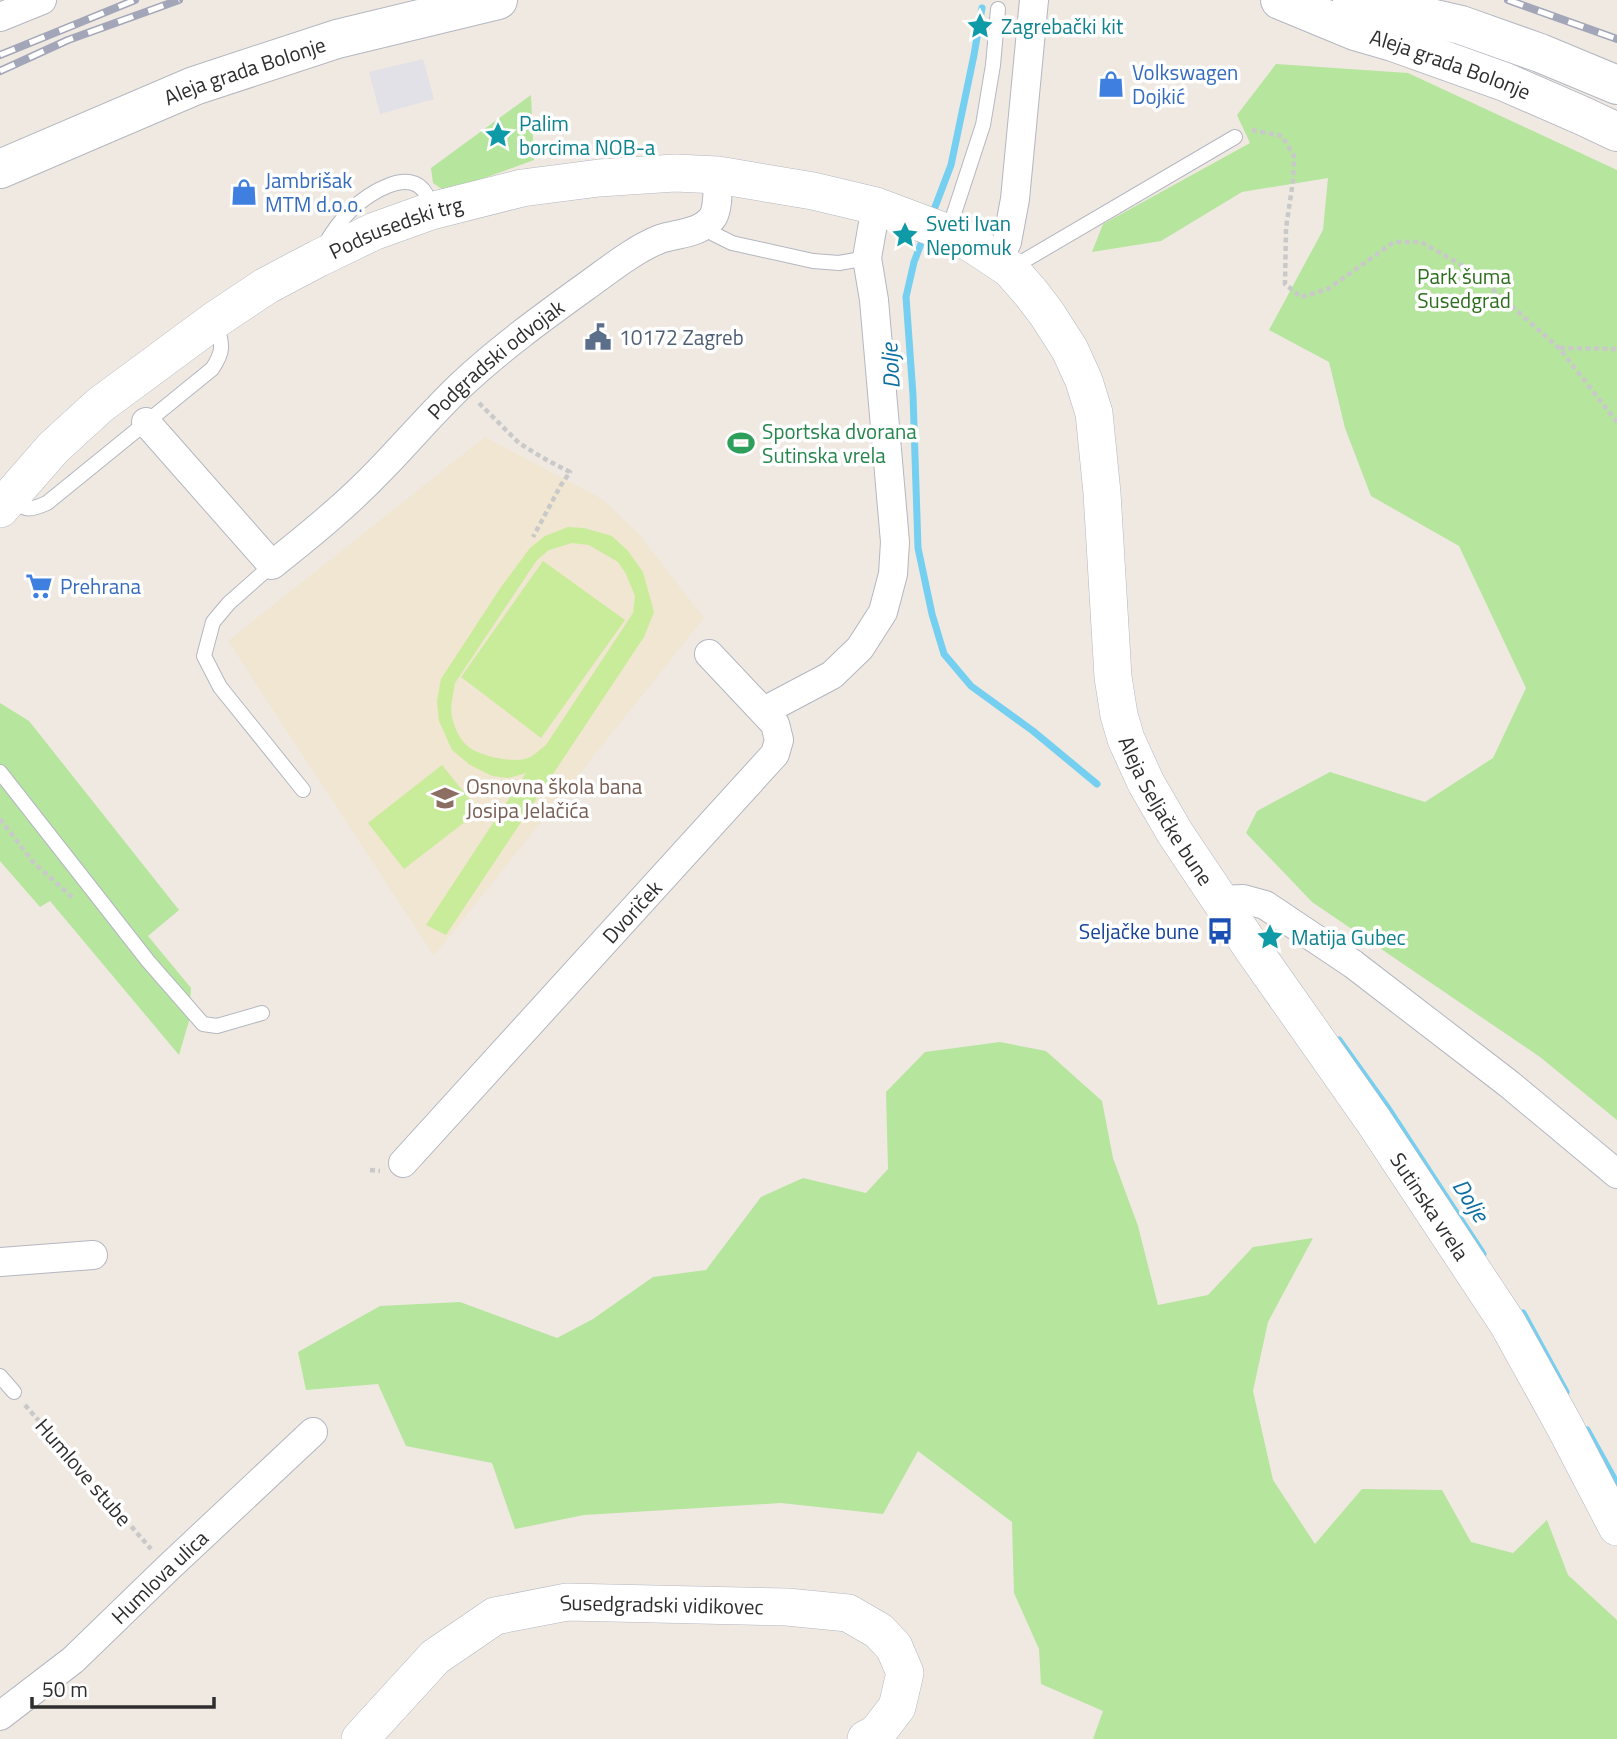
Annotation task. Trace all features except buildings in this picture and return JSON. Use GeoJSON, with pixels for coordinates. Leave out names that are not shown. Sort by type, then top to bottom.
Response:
{"type":"FeatureCollection","features":[{"type":"Feature","properties":{"kind":"main road","name":"Aleja grada Bolonje"},"geometry":{"type":"LineString","coordinates":[[0,169],[194,86],[337,39],[498,0]]}},
{"type":"Feature","properties":{"kind":"main road","name":"Aleja grada Bolonje"},"geometry":{"type":"LineString","coordinates":[[1280,0],[1355,31],[1505,82],[1617,132]]}},
{"type":"Feature","properties":{"kind":"main road","name":"Aleja grada Bolonje"},"geometry":{"type":"LineString","coordinates":[[1352,0],[1461,25],[1540,53],[1617,85]]}},
{"type":"Feature","properties":{"kind":"street"},"geometry":{"type":"LineString","coordinates":[[0,17],[42,0]]}},
{"type":"Feature","properties":{"kind":"street"},"geometry":{"type":"LineString","coordinates":[[1004,265],[1015,199],[1034,0]]}},
{"type":"Feature","properties":{"kind":"street","name":"Podsusedski trg"},"geometry":{"type":"LineString","coordinates":[[4,503],[52,448],[100,405],[215,320],[266,286],[318,258],[375,231],[430,211],[522,188],[599,178],[675,173],[718,175],[813,191],[876,206]]}},
{"type":"Feature","properties":{"kind":"street"},"geometry":{"type":"LineString","coordinates":[[705,225],[716,208],[718,175]]}},
{"type":"Feature","properties":{"kind":"street"},"geometry":{"type":"LineString","coordinates":[[764,711],[832,675],[860,648],[883,612],[893,574],[895,542],[874,300],[867,258],[876,206]]}},
{"type":"Feature","properties":{"kind":"street","name":"Aleja Seljačke bune"},"geometry":{"type":"LineString","coordinates":[[876,206],[964,239],[1004,265],[1031,293],[1070,350],[1094,413],[1102,493],[1113,677],[1119,715],[1126,739],[1158,805],[1221,900],[1243,898],[1265,905],[1353,964],[1509,1083],[1617,1174]]}},
{"type":"Feature","properties":{"kind":"street","name":"Podgradski odvojak"},"geometry":{"type":"LineString","coordinates":[[272,565],[322,526],[382,469],[461,385],[521,335],[641,248],[662,238],[694,231],[705,225]]}},
{"type":"Feature","properties":{"kind":"street"},"geometry":{"type":"LineString","coordinates":[[146,422],[272,565]]}},
{"type":"Feature","properties":{"kind":"street","name":"Dvoriček"},"geometry":{"type":"LineString","coordinates":[[403,1163],[775,754],[779,740],[775,724],[709,654]]}},
{"type":"Feature","properties":{"kind":"street","name":"Sutinska vrela"},"geometry":{"type":"LineString","coordinates":[[1221,900],[1373,1120],[1508,1324],[1617,1527]]}},
{"type":"Feature","properties":{"kind":"street"},"geometry":{"type":"LineString","coordinates":[[0,1262],[93,1255]]}},
{"type":"Feature","properties":{"kind":"street","name":"Humlova ulica"},"geometry":{"type":"LineString","coordinates":[[0,1716],[73,1660],[313,1432]]}},
{"type":"Feature","properties":{"kind":"street","name":"Susedgradski vidikovec"},"geometry":{"type":"LineString","coordinates":[[360,1739],[435,1657],[495,1616],[567,1602],[787,1607],[848,1613],[879,1631],[894,1647],[905,1673],[897,1707],[877,1733],[866,1739]]}},
{"type":"Feature","properties":{"kind":"lane"},"geometry":{"type":"LineString","coordinates":[[932,227],[983,125],[993,65],[998,9]]}},
{"type":"Feature","properties":{"kind":"lane"},"geometry":{"type":"LineString","coordinates":[[1004,265],[1235,136]]}},
{"type":"Feature","properties":{"kind":"lane"},"geometry":{"type":"LineString","coordinates":[[705,225],[714,234],[732,243],[813,261],[839,263],[867,258]]}},
{"type":"Feature","properties":{"kind":"lane"},"geometry":{"type":"LineString","coordinates":[[4,503],[33,509],[47,503],[212,369],[222,348],[215,320]]}},
{"type":"Feature","properties":{"kind":"lane"},"geometry":{"type":"LineString","coordinates":[[272,565],[229,603],[213,622],[204,656],[220,687],[303,790]]}},
{"type":"Feature","properties":{"kind":"lane"},"geometry":{"type":"LineString","coordinates":[[0,772],[148,961],[204,1024],[217,1026],[262,1013]]}},
{"type":"Feature","properties":{"kind":"lane"},"geometry":{"type":"LineString","coordinates":[[0,1376],[14,1392]]}},
{"type":"Feature","properties":{"kind":"path"},"geometry":{"type":"LineString","coordinates":[[1235,136],[1252,130],[1282,136],[1294,156],[1286,228],[1285,284],[1301,297],[1328,289],[1394,242],[1421,242],[1472,271],[1559,348],[1617,422]]}},
{"type":"Feature","properties":{"kind":"path"},"geometry":{"type":"LineString","coordinates":[[1559,348],[1617,349]]}},
{"type":"Feature","properties":{"kind":"path"},"geometry":{"type":"LineString","coordinates":[[461,385],[519,443],[570,472],[533,537]]}},
{"type":"Feature","properties":{"kind":"path"},"geometry":{"type":"LineString","coordinates":[[0,819],[33,862],[78,903],[96,895]]}},
{"type":"Feature","properties":{"kind":"path","name":"Humlove stube"},"geometry":{"type":"LineString","coordinates":[[14,1392],[168,1568]]}},
{"type":"Feature","properties":{"kind":"shaded area"},"geometry":{"type":"Polygon","coordinates":[[[423,59],[434,99],[380,114],[369,72],[423,59]]]}},
{"type":"Feature","properties":{"kind":"shaded area","name":"Osnovna škola bana Josipa Jelačića"},"geometry":{"type":"Polygon","coordinates":[[[485,437],[602,499],[638,533],[704,618],[434,956],[228,641],[485,437]]]}},
{"type":"Feature","properties":{"kind":"green space","name":"Park šuma Susedgrad"},"geometry":{"type":"Polygon","coordinates":[[[1276,64],[1408,73],[1617,170],[1617,1120],[1540,1057],[1312,902],[1246,833],[1257,811],[1330,772],[1425,802],[1493,758],[1526,688],[1459,546],[1371,496],[1345,428],[1329,362],[1269,330],[1323,230],[1328,178],[1242,192],[1161,241],[1092,252],[1103,224],[1250,143],[1237,115],[1276,64]]]}},
{"type":"Feature","properties":{"kind":"green space"},"geometry":{"type":"Polygon","coordinates":[[[531,95],[534,160],[446,192],[433,183],[431,168],[531,95]]]}},
{"type":"Feature","properties":{"kind":"green space"},"geometry":{"type":"Polygon","coordinates":[[[568,527],[584,528],[612,536],[628,551],[643,572],[654,612],[644,637],[446,935],[426,925],[526,773],[509,778],[492,776],[470,765],[452,750],[439,721],[437,701],[441,679],[499,590],[530,548],[545,536],[568,527]],[[572,543],[549,550],[537,560],[455,683],[451,707],[453,721],[457,733],[470,748],[483,754],[515,760],[528,758],[546,745],[633,613],[635,596],[626,574],[618,562],[589,545],[572,543]]]}},
{"type":"Feature","properties":{"kind":"green space"},"geometry":{"type":"Polygon","coordinates":[[[543,561],[625,620],[541,738],[461,677],[543,561]]]}},
{"type":"Feature","properties":{"kind":"green space"},"geometry":{"type":"Polygon","coordinates":[[[0,703],[29,721],[179,910],[148,936],[191,988],[189,1021],[179,1055],[50,901],[40,907],[0,861],[0,703]]]}},
{"type":"Feature","properties":{"kind":"green space"},"geometry":{"type":"Polygon","coordinates":[[[442,765],[479,811],[404,869],[368,823],[442,765]]]}},
{"type":"Feature","properties":{"kind":"green space"},"geometry":{"type":"Polygon","coordinates":[[[1000,1042],[1046,1051],[1102,1101],[1113,1158],[1138,1226],[1158,1305],[1208,1295],[1253,1247],[1313,1238],[1268,1322],[1253,1391],[1273,1480],[1315,1544],[1362,1489],[1442,1490],[1471,1542],[1513,1553],[1547,1520],[1568,1575],[1617,1620],[1617,1739],[1093,1739],[1103,1711],[1041,1684],[1039,1649],[1014,1593],[1012,1522],[918,1451],[883,1514],[781,1503],[584,1515],[515,1529],[492,1463],[406,1446],[378,1384],[306,1390],[298,1352],[380,1306],[460,1302],[557,1338],[593,1319],[653,1277],[706,1270],[761,1197],[803,1178],[866,1193],[888,1169],[886,1092],[925,1052],[1000,1042]]]}},
{"type":"Feature","properties":{"kind":"waterway","name":"Dolje"},"geometry":{"type":"LineString","coordinates":[[932,215],[951,165],[982,8]]}},
{"type":"Feature","properties":{"kind":"waterway","name":"Dolje"},"geometry":{"type":"LineString","coordinates":[[924,236],[914,262],[906,297],[913,395],[918,548],[932,614],[944,654],[971,686],[1033,731],[1097,784]]}},
{"type":"Feature","properties":{"kind":"waterway","name":"Dolje"},"geometry":{"type":"LineString","coordinates":[[1339,1040],[1387,1107],[1483,1254]]}},
{"type":"Feature","properties":{"kind":"waterway","name":"Dolje"},"geometry":{"type":"LineString","coordinates":[[1523,1313],[1566,1392]]}},
{"type":"Feature","properties":{"kind":"waterway","name":"Dolje"},"geometry":{"type":"LineString","coordinates":[[1587,1430],[1617,1484]]}},
{"type":"Feature","properties":{"kind":"railway"},"geometry":{"type":"LineString","coordinates":[[0,55],[135,0]]}},
{"type":"Feature","properties":{"kind":"railway"},"geometry":{"type":"LineString","coordinates":[[0,71],[68,40],[179,0]]}},
{"type":"Feature","properties":{"kind":"railway"},"geometry":{"type":"LineString","coordinates":[[1508,0],[1617,39]]}},
{"type":"Feature","properties":{"kind":"place","name":"Zagrebački kit"},"geometry":{"type":"Point","coordinates":[980,26]}},
{"type":"Feature","properties":{"kind":"place","name":"Volkswagen Dojkić"},"geometry":{"type":"Point","coordinates":[1111,84]}},
{"type":"Feature","properties":{"kind":"place","name":"Palim borcima NOB-a"},"geometry":{"type":"Point","coordinates":[498,135]}},
{"type":"Feature","properties":{"kind":"place","name":"Jambrišak MTM d.o.o."},"geometry":{"type":"Point","coordinates":[244,192]}},
{"type":"Feature","properties":{"kind":"place","name":"Sveti Ivan Nepomuk"},"geometry":{"type":"Point","coordinates":[905,235]}},
{"type":"Feature","properties":{"kind":"place","name":"10172 Zagreb"},"geometry":{"type":"Point","coordinates":[598,337]}},
{"type":"Feature","properties":{"kind":"place","name":"Sportska dvorana Sutinska vrela"},"geometry":{"type":"Point","coordinates":[741,443]}},
{"type":"Feature","properties":{"kind":"place","name":"Prehrana"},"geometry":{"type":"Point","coordinates":[39,586]}},
{"type":"Feature","properties":{"kind":"place","name":"Osnovna škola bana Josipa Jelačića"},"geometry":{"type":"Point","coordinates":[445,798]}},
{"type":"Feature","properties":{"kind":"place","name":"Seljačke bune"},"geometry":{"type":"Point","coordinates":[1220,931]}},
{"type":"Feature","properties":{"kind":"place","name":"Matija Gubec"},"geometry":{"type":"Point","coordinates":[1270,937]}}]}
